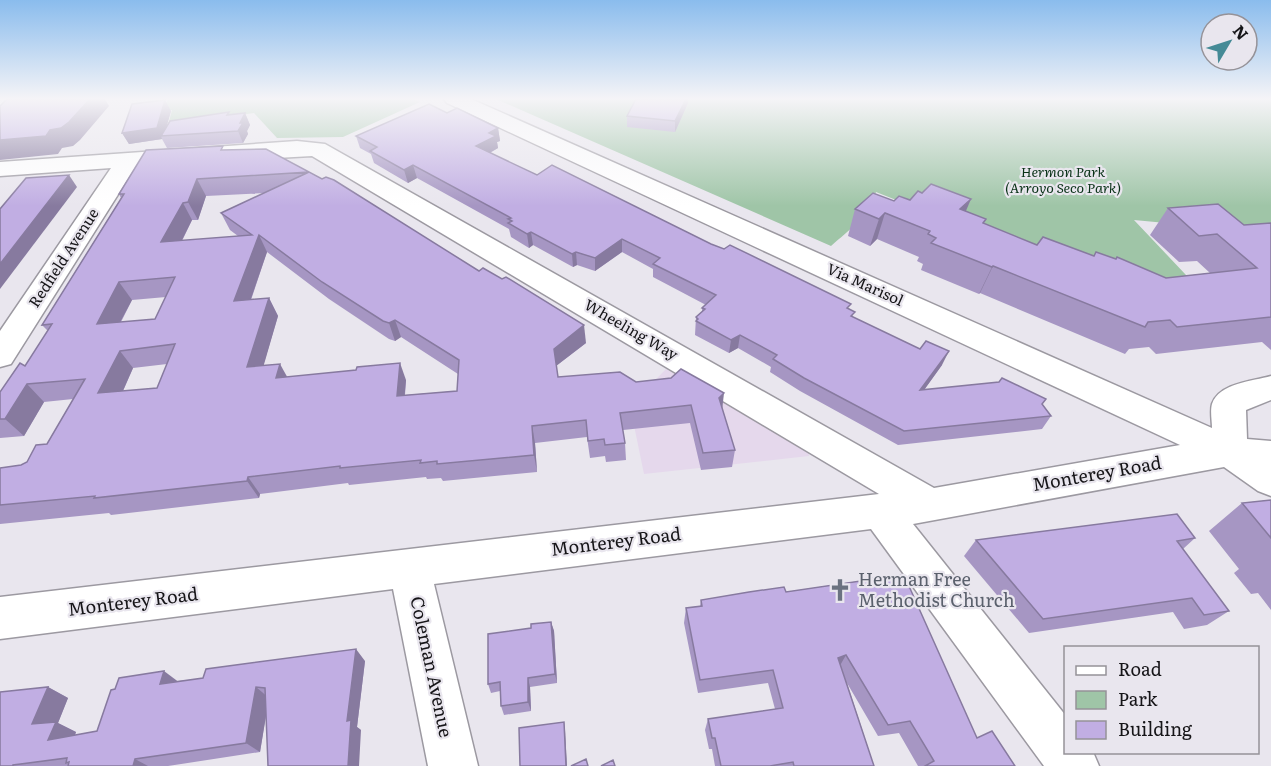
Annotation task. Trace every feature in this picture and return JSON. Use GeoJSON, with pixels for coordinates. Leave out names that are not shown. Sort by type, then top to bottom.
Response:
{"type":"FeatureCollection","features":[{"type":"Feature","properties":{"kind":"street","name":"Via Marisol"},"geometry":{"type":"LineString","coordinates":[[532,135],[1229,452],[1271,480]]}},
{"type":"Feature","properties":{"kind":"street","name":"Wheeling Way"},"geometry":{"type":"LineString","coordinates":[[0,169],[317,148],[930,504]]}},
{"type":"Feature","properties":{"kind":"street","name":"Redfield Avenue"},"geometry":{"type":"LineString","coordinates":[[0,356],[128,161]]}},
{"type":"Feature","properties":{"kind":"street"},"geometry":{"type":"LineString","coordinates":[[1229,452],[1229,405],[1238,398],[1271,388]]}},
{"type":"Feature","properties":{"kind":"street","name":"Monterey Road"},"geometry":{"type":"LineString","coordinates":[[0,618],[930,504],[1229,452],[1271,456]]}},
{"type":"Feature","properties":{"kind":"street"},"geometry":{"type":"LineString","coordinates":[[880,510],[1064,753]]}},
{"type":"Feature","properties":{"kind":"street","name":"Coleman Avenue"},"geometry":{"type":"LineString","coordinates":[[409,567],[453,766]]}},
{"type":"Feature","properties":{"kind":"street"},"geometry":{"type":"LineString","coordinates":[[1065,754],[1074,766]]}},
{"type":"Feature","properties":{"kind":"shaded area"},"geometry":{"type":"Polygon","coordinates":[[[666,369],[808,449],[809,456],[644,474],[630,406],[666,369]]]}},
{"type":"Feature","properties":{"kind":"green space"},"geometry":{"type":"Polygon","coordinates":[[[274,135],[348,135],[343,137],[277,138],[274,135]]]}},
{"type":"Feature","properties":{"kind":"green space","name":"Hermon Park (Arroyo Seco Park)"},"geometry":{"type":"Polygon","coordinates":[[[577,135],[1271,135],[1271,249],[1230,229],[1134,220],[1203,293],[1144,298],[876,192],[869,208],[831,246],[577,135]]]}},
{"type":"Feature","properties":{"kind":"building"},"geometry":{"type":"Polygon","coordinates":[[[0,135],[47,135],[46,136],[0,140],[0,135]]]}},
{"type":"Feature","properties":{"kind":"building"},"geometry":{"type":"Polygon","coordinates":[[[493,135],[496,136],[476,146],[537,175],[552,165],[711,244],[724,249],[730,245],[851,304],[847,308],[855,312],[851,316],[920,349],[926,341],[949,351],[920,390],[999,382],[1002,378],[1046,399],[1042,404],[1051,416],[904,431],[804,378],[773,359],[777,355],[740,335],[731,340],[696,321],[698,319],[696,317],[705,309],[702,308],[716,295],[653,264],[660,258],[622,239],[595,258],[576,252],[572,254],[531,232],[527,234],[508,223],[512,221],[508,219],[511,218],[413,165],[404,170],[370,151],[377,147],[356,136],[493,135]]]}},
{"type":"Feature","properties":{"kind":"building"},"geometry":{"type":"Polygon","coordinates":[[[223,146],[221,150],[266,149],[309,172],[322,179],[326,177],[334,180],[479,271],[483,268],[502,279],[506,277],[584,325],[554,349],[558,377],[620,372],[636,382],[671,378],[681,369],[724,393],[719,398],[735,450],[703,453],[691,405],[620,413],[625,443],[605,445],[604,439],[588,441],[586,420],[532,426],[534,455],[437,464],[437,461],[420,463],[421,460],[340,468],[340,466],[248,477],[247,481],[94,498],[95,496],[0,505],[0,468],[27,462],[36,445],[47,444],[85,379],[27,384],[5,419],[0,419],[0,392],[20,363],[25,366],[52,324],[42,325],[124,194],[119,194],[146,150],[223,146]],[[309,172],[197,179],[188,202],[183,203],[161,242],[252,235],[221,213],[309,172]],[[259,235],[234,301],[269,298],[247,367],[280,364],[276,378],[400,363],[397,396],[457,391],[459,360],[395,320],[389,323],[383,321],[322,282],[259,235]],[[175,277],[119,282],[97,324],[155,319],[175,277]],[[175,344],[120,351],[98,393],[157,388],[175,344]]]}},
{"type":"Feature","properties":{"kind":"building"},"geometry":{"type":"Polygon","coordinates":[[[69,175],[0,264],[0,209],[26,178],[69,175]]]}},
{"type":"Feature","properties":{"kind":"building"},"geometry":{"type":"Polygon","coordinates":[[[931,184],[971,199],[960,209],[986,219],[983,223],[1037,245],[1043,237],[1094,256],[1096,252],[1116,259],[1117,257],[1166,278],[1257,268],[1217,234],[1199,236],[1168,208],[1218,204],[1244,225],[1271,223],[1271,317],[1177,327],[1170,320],[1148,322],[1145,327],[931,243],[936,238],[928,234],[930,231],[885,213],[879,219],[855,209],[873,193],[894,201],[899,196],[910,200],[918,191],[922,193],[931,184]]]}},
{"type":"Feature","properties":{"kind":"building"},"geometry":{"type":"Polygon","coordinates":[[[1271,500],[1271,538],[1242,503],[1271,500]]]}},
{"type":"Feature","properties":{"kind":"building"},"geometry":{"type":"Polygon","coordinates":[[[1177,514],[1195,538],[1177,541],[1229,611],[1204,615],[1192,598],[1043,619],[976,540],[1177,514]]]}},
{"type":"Feature","properties":{"kind":"building"},"geometry":{"type":"Polygon","coordinates":[[[904,575],[977,738],[992,731],[1015,766],[925,766],[934,761],[910,721],[888,725],[846,655],[838,658],[874,766],[794,766],[793,762],[770,766],[721,766],[708,719],[783,708],[773,670],[700,680],[686,608],[702,606],[701,600],[749,592],[784,587],[786,592],[861,581],[860,579],[904,575]]]}},
{"type":"Feature","properties":{"kind":"building"},"geometry":{"type":"Polygon","coordinates":[[[551,622],[555,674],[528,678],[528,702],[501,706],[500,682],[488,684],[488,634],[531,628],[531,624],[551,622]]]}},
{"type":"Feature","properties":{"kind":"building"},"geometry":{"type":"Polygon","coordinates":[[[356,649],[347,721],[351,720],[348,766],[268,766],[265,688],[256,687],[246,743],[135,759],[133,766],[68,766],[67,758],[0,766],[0,692],[48,687],[32,724],[56,722],[48,740],[97,731],[111,690],[115,689],[119,678],[164,671],[160,684],[203,678],[206,669],[356,649]]]}},
{"type":"Feature","properties":{"kind":"building"},"geometry":{"type":"Polygon","coordinates":[[[564,722],[566,766],[520,766],[519,728],[564,722]]]}},
{"type":"Feature","properties":{"kind":"building"},"geometry":{"type":"Polygon","coordinates":[[[586,759],[588,766],[571,766],[586,759]]]}},
{"type":"Feature","properties":{"kind":"building"},"geometry":{"type":"Polygon","coordinates":[[[613,760],[615,766],[601,766],[613,760]]]}},
{"type":"Feature","properties":{"kind":"place","name":"Herman Free Methodist Church"},"geometry":{"type":"Point","coordinates":[840,590]}}]}
